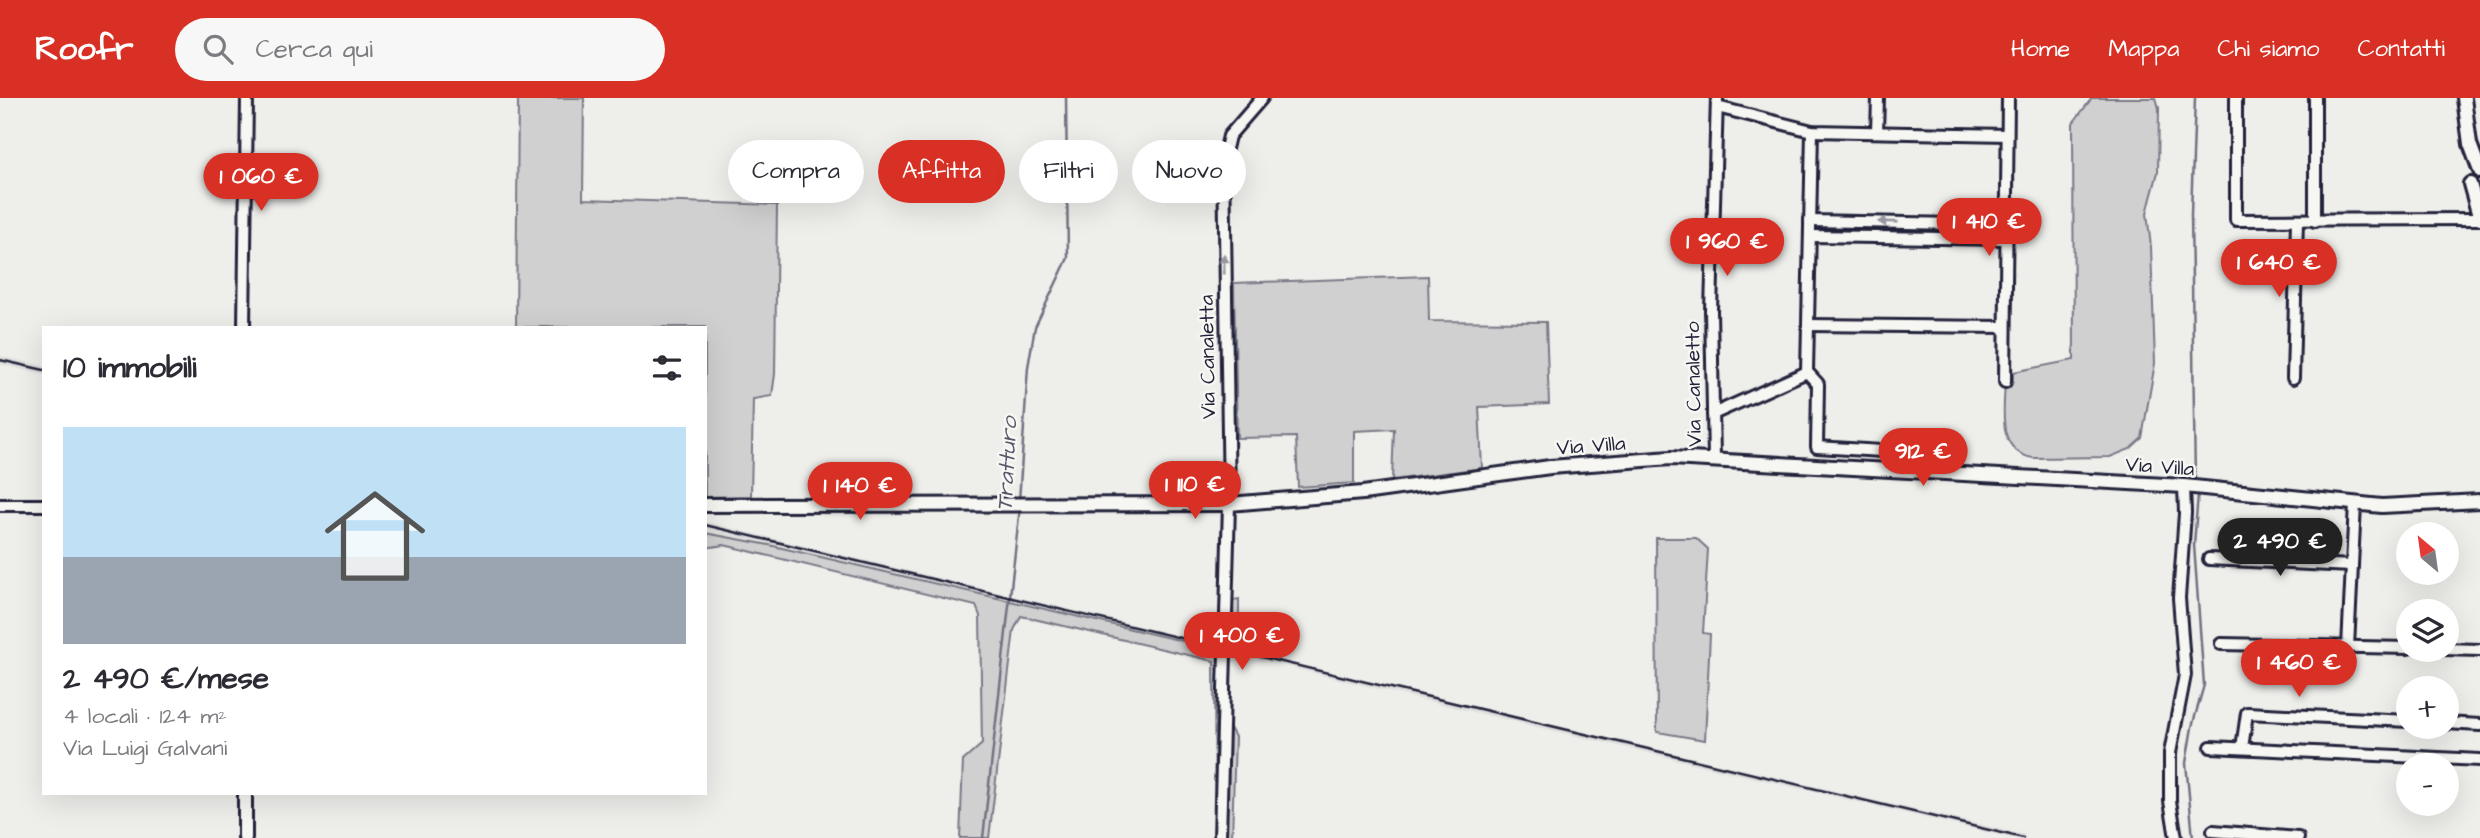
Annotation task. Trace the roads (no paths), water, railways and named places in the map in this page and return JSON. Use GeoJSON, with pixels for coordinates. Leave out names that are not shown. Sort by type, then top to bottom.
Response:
{"type":"FeatureCollection","features":[{"type":"Feature","properties":{"kind":"street"},"geometry":{"type":"LineString","coordinates":[[244,326],[247,98]]}},
{"type":"Feature","properties":{"kind":"street","name":"Via Canaletta"},"geometry":{"type":"LineString","coordinates":[[1220,838],[1229,504],[1224,157],[1229,136],[1262,98]]}},
{"type":"Feature","properties":{"kind":"street"},"geometry":{"type":"LineString","coordinates":[[1877,132],[1878,98]]}},
{"type":"Feature","properties":{"kind":"street"},"geometry":{"type":"LineString","coordinates":[[2004,382],[2008,98]]}},
{"type":"Feature","properties":{"kind":"street"},"geometry":{"type":"LineString","coordinates":[[2236,98],[2236,220],[2315,221],[2479,218],[2464,98]]}},
{"type":"Feature","properties":{"kind":"street"},"geometry":{"type":"LineString","coordinates":[[2315,98],[2315,221]]}},
{"type":"Feature","properties":{"kind":"street"},"geometry":{"type":"LineString","coordinates":[[1717,102],[1812,131],[2007,135]]}},
{"type":"Feature","properties":{"kind":"street","name":"Via Canaletto"},"geometry":{"type":"LineString","coordinates":[[1714,458],[1711,311],[1717,102]]}},
{"type":"Feature","properties":{"kind":"street"},"geometry":{"type":"LineString","coordinates":[[1812,131],[1807,372],[1818,384],[1817,447],[1914,453],[1913,471]]}},
{"type":"Feature","properties":{"kind":"street"},"geometry":{"type":"LineString","coordinates":[[2293,378],[2297,220]]}},
{"type":"Feature","properties":{"kind":"street"},"geometry":{"type":"LineString","coordinates":[[1810,221],[2005,225]]}},
{"type":"Feature","properties":{"kind":"street"},"geometry":{"type":"LineString","coordinates":[[1810,236],[2005,239]]}},
{"type":"Feature","properties":{"kind":"street"},"geometry":{"type":"LineString","coordinates":[[1808,325],[2004,327]]}},
{"type":"Feature","properties":{"kind":"street"},"geometry":{"type":"LineString","coordinates":[[1713,414],[1807,372]]}},
{"type":"Feature","properties":{"kind":"street","name":"Via Villa"},"geometry":{"type":"LineString","coordinates":[[707,505],[1229,504],[1363,494],[1549,467],[1714,458],[2183,486],[2382,506],[2480,502]]}},
{"type":"Feature","properties":{"kind":"street"},"geometry":{"type":"LineString","coordinates":[[2176,838],[2171,801],[2170,753],[2185,675],[2179,598],[2185,513],[2183,486]]}},
{"type":"Feature","properties":{"kind":"street"},"geometry":{"type":"LineString","coordinates":[[2480,502],[2480,512]]}},
{"type":"Feature","properties":{"kind":"street"},"geometry":{"type":"LineString","coordinates":[[2348,647],[2355,504]]}},
{"type":"Feature","properties":{"kind":"street"},"geometry":{"type":"LineString","coordinates":[[0,505],[42,505]]}},
{"type":"Feature","properties":{"kind":"street"},"geometry":{"type":"LineString","coordinates":[[2209,559],[2352,566]]}},
{"type":"Feature","properties":{"kind":"street"},"geometry":{"type":"LineString","coordinates":[[2221,644],[2396,648]]}},
{"type":"Feature","properties":{"kind":"street"},"geometry":{"type":"LineString","coordinates":[[2459,649],[2480,650]]}},
{"type":"Feature","properties":{"kind":"street"},"geometry":{"type":"LineString","coordinates":[[2242,748],[2247,713],[2396,720]]}},
{"type":"Feature","properties":{"kind":"street"},"geometry":{"type":"LineString","coordinates":[[2459,724],[2480,725]]}},
{"type":"Feature","properties":{"kind":"street"},"geometry":{"type":"LineString","coordinates":[[2211,747],[2480,760]]}},
{"type":"Feature","properties":{"kind":"street"},"geometry":{"type":"LineString","coordinates":[[245,795],[245,838]]}},
{"type":"Feature","properties":{"kind":"street"},"geometry":{"type":"LineString","coordinates":[[2213,831],[2298,838]]}},
{"type":"Feature","properties":{"kind":"waterway","name":"Tratturo"},"geometry":{"type":"LineString","coordinates":[[1019,501],[1028,367],[1035,327],[1068,258],[1066,98]]}},
{"type":"Feature","properties":{"kind":"waterway"},"geometry":{"type":"LineString","coordinates":[[2195,98],[2191,214],[2195,480]]}},
{"type":"Feature","properties":{"kind":"waterway"},"geometry":{"type":"LineString","coordinates":[[2193,838],[2186,763],[2192,727],[2204,685],[2194,545],[2198,494]]}},
{"type":"Feature","properties":{"kind":"waterway","name":"Tratturo"},"geometry":{"type":"LineString","coordinates":[[983,838],[1020,507]]}},
{"type":"Feature","properties":{"kind":"railway"},"geometry":{"type":"LineString","coordinates":[[0,360],[42,370]]}},
{"type":"Feature","properties":{"kind":"railway"},"geometry":{"type":"LineString","coordinates":[[707,525],[2023,838]]}}]}
